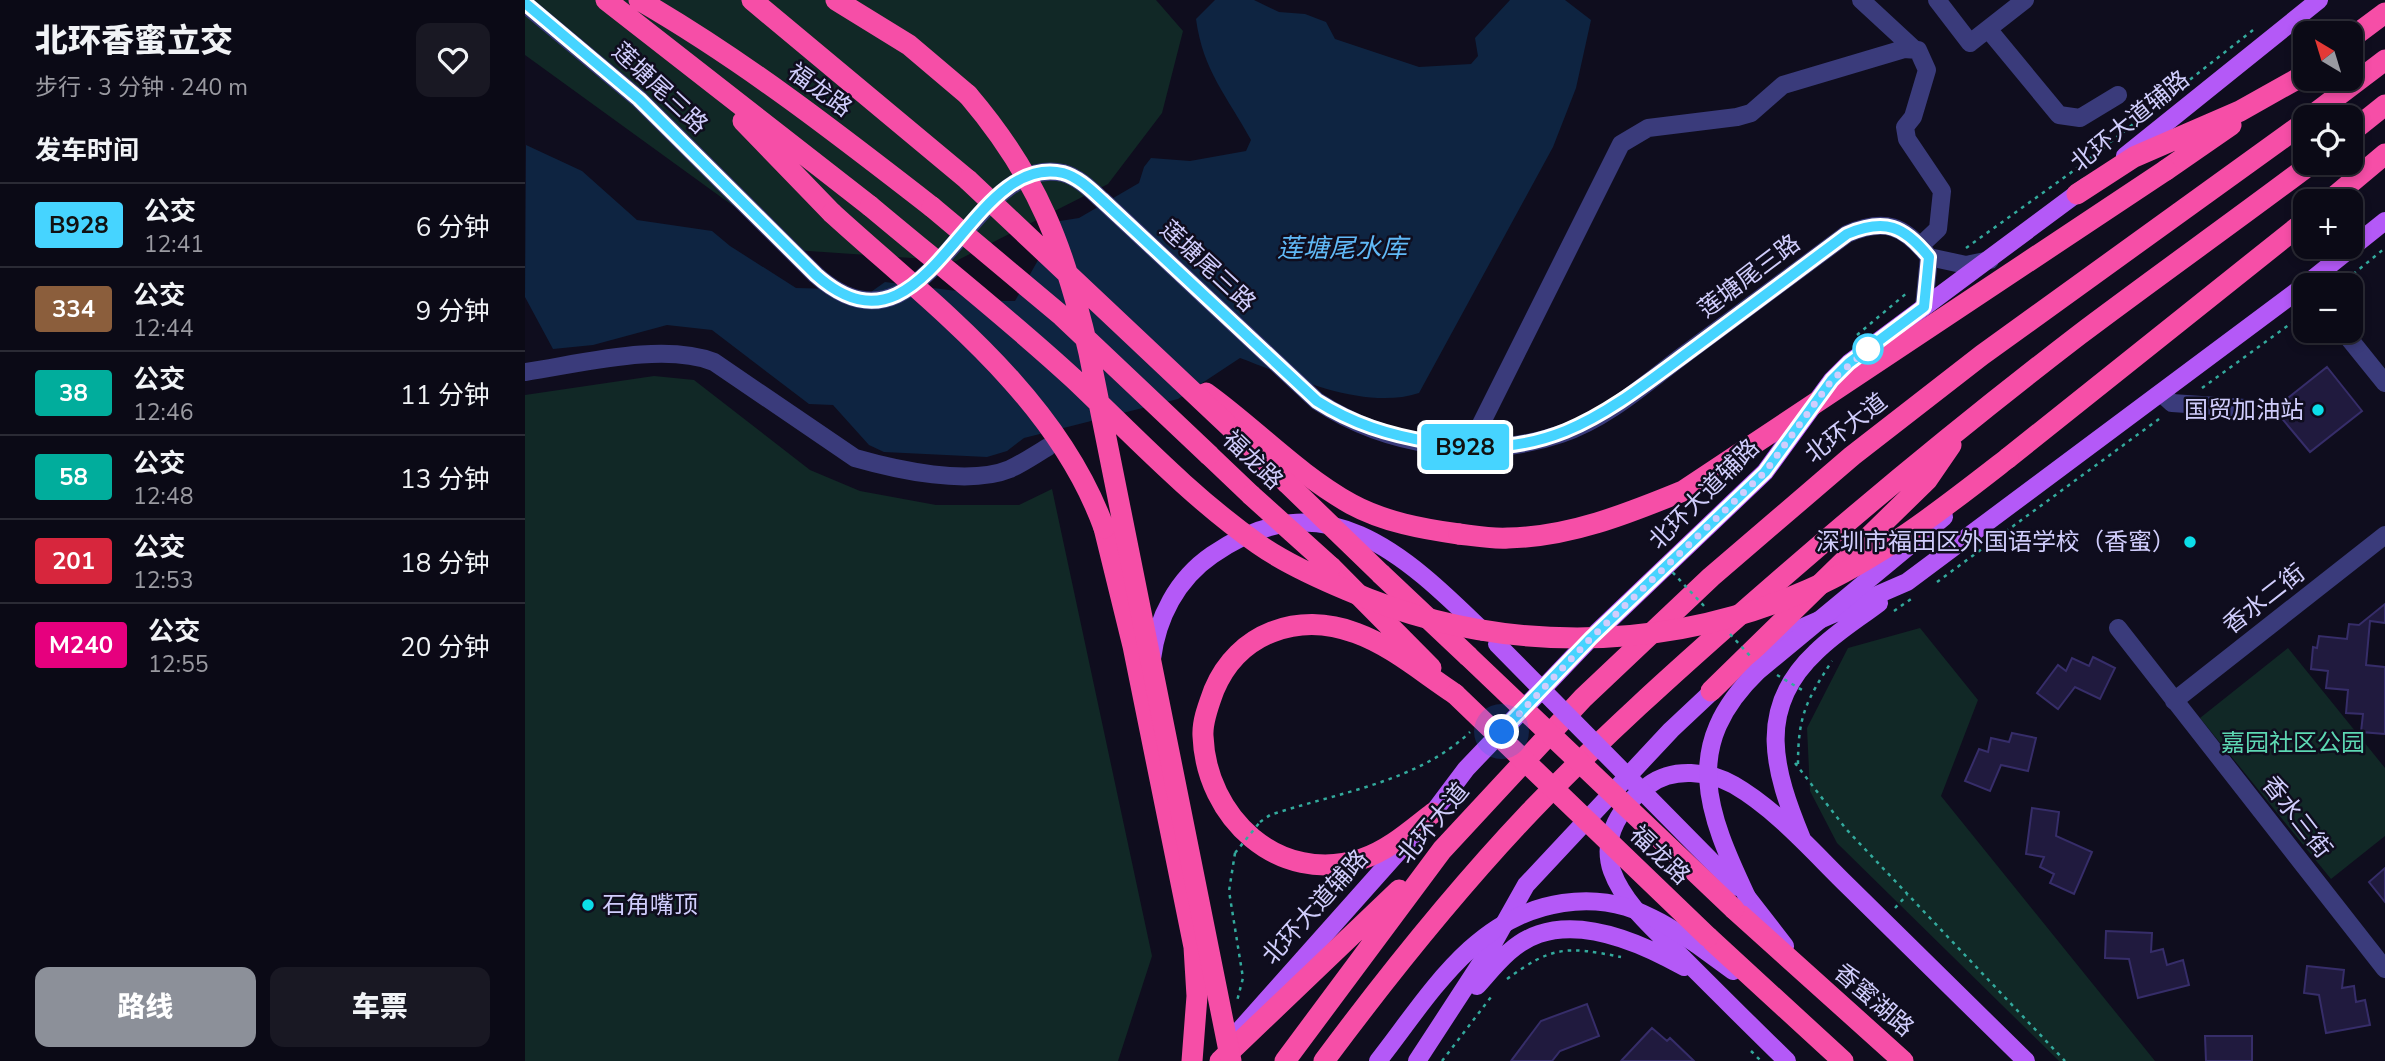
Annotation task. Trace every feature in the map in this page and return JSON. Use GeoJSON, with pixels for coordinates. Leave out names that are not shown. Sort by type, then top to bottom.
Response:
{"type":"FeatureCollection","features":[{"type":"Feature","properties":{"kind":"highway"},"geometry":{"type":"LineString","coordinates":[[606,0],[870,206],[1072,377],[1197,499],[1261,546],[1310,574],[1379,604],[1448,624],[1574,640],[1624,638],[1699,626],[1765,607],[1809,590],[1856,566],[1941,510],[2293,232]]}},
{"type":"Feature","properties":{"kind":"highway","name":"福龙路"},"geometry":{"type":"LineString","coordinates":[[639,0],[698,36],[806,111],[932,207],[1062,316],[1331,568],[1702,941],[1787,1009],[1843,1061]]}},
{"type":"Feature","properties":{"kind":"highway","name":"福龙路"},"geometry":{"type":"LineString","coordinates":[[752,0],[968,180],[1154,356],[1251,439],[1287,483],[1381,574],[1740,903],[1811,979]]}},
{"type":"Feature","properties":{"kind":"highway"},"geometry":{"type":"LineString","coordinates":[[836,0],[909,45],[968,95],[1004,139],[1030,180],[1050,223],[1072,286],[1089,353],[1231,1061]]}},
{"type":"Feature","properties":{"kind":"highway"},"geometry":{"type":"LineString","coordinates":[[2363,29],[2385,13]]}},
{"type":"Feature","properties":{"kind":"highway"},"geometry":{"type":"LineString","coordinates":[[2326,105],[2385,60]]}},
{"type":"Feature","properties":{"kind":"highway"},"geometry":{"type":"LineString","coordinates":[[701,76],[832,213],[1014,382],[1053,430],[1091,494],[1104,528],[1147,714],[1194,947],[1196,1021],[1192,1061]]}},
{"type":"Feature","properties":{"kind":"highway"},"geometry":{"type":"LineString","coordinates":[[2077,194],[2134,157],[2240,111],[2293,81]]}},
{"type":"Feature","properties":{"kind":"highway"},"geometry":{"type":"LineString","coordinates":[[1251,439],[1354,505],[1398,522],[1459,534],[1507,538],[1550,534],[1613,519],[1683,491],[2167,170],[2293,82]]}},
{"type":"Feature","properties":{"kind":"highway"},"geometry":{"type":"LineString","coordinates":[[2363,123],[2385,105]]}},
{"type":"Feature","properties":{"kind":"highway","name":"北环大道"},"geometry":{"type":"LineString","coordinates":[[1285,1061],[1442,850],[1583,698],[1771,523],[1982,355],[2293,131]]}},
{"type":"Feature","properties":{"kind":"highway"},"geometry":{"type":"LineString","coordinates":[[2343,189],[2385,154]]}},
{"type":"Feature","properties":{"kind":"highway"},"geometry":{"type":"LineString","coordinates":[[1324,1061],[1415,943],[1531,811],[1626,717],[1848,520],[2080,334],[2296,175]]}},
{"type":"Feature","properties":{"kind":"highway"},"geometry":{"type":"LineString","coordinates":[[1711,691],[1927,480],[1963,427]]}},
{"type":"Feature","properties":{"kind":"highway"},"geometry":{"type":"LineString","coordinates":[[1433,813],[1390,846],[1362,859],[1331,865],[1277,856],[1258,845],[1236,824],[1219,800],[1210,781],[1203,733],[1209,704],[1220,677],[1250,642],[1274,629],[1299,625],[1354,632],[1393,652],[1455,694]]}},
{"type":"Feature","properties":{"kind":"highway"},"geometry":{"type":"LineString","coordinates":[[1218,1061],[1442,850]]}},
{"type":"Feature","properties":{"kind":"highway","name":"香蜜湖路"},"geometry":{"type":"LineString","coordinates":[[1811,979],[1903,1061]]}},
{"type":"Feature","properties":{"kind":"main road","name":"北环大道辅路"},"geometry":{"type":"LineString","coordinates":[[1218,1061],[1319,938],[1433,813],[1466,769],[1591,638],[1765,472],[1832,380],[1849,363],[2077,194],[2319,0]]}},
{"type":"Feature","properties":{"kind":"main road"},"geometry":{"type":"LineString","coordinates":[[2321,273],[2385,221]]}},
{"type":"Feature","properties":{"kind":"main road"},"geometry":{"type":"LineString","coordinates":[[1805,844],[1782,791],[1777,768],[1776,724],[1791,684],[1814,653],[1913,588],[2161,393],[2293,295]]}},
{"type":"Feature","properties":{"kind":"main road"},"geometry":{"type":"LineString","coordinates":[[1740,903],[1708,798],[1709,758],[1723,714],[1733,698],[1758,671],[1929,531],[2008,458]]}},
{"type":"Feature","properties":{"kind":"main road"},"geometry":{"type":"LineString","coordinates":[[1147,714],[1154,646],[1163,615],[1188,576],[1230,543],[1251,532],[1286,522],[1319,523],[1365,536],[1387,547],[1433,582],[1497,645],[1740,903]]}},
{"type":"Feature","properties":{"kind":"main road"},"geometry":{"type":"LineString","coordinates":[[1417,1061],[1490,949],[1526,885],[1711,691],[1794,631],[1913,588]]}},
{"type":"Feature","properties":{"kind":"main road"},"geometry":{"type":"LineString","coordinates":[[1787,1061],[1634,907],[1621,890],[1611,869],[1608,852],[1611,834],[1629,803],[1654,781],[1670,775],[1701,774],[1734,786],[1805,844],[2027,1061]]}},
{"type":"Feature","properties":{"kind":"main road"},"geometry":{"type":"LineString","coordinates":[[1378,1061],[1444,975],[1468,950],[1487,932],[1523,913],[1577,901],[1626,907],[1702,941]]}},
{"type":"Feature","properties":{"kind":"main road"},"geometry":{"type":"LineString","coordinates":[[1433,1036],[1504,955],[1539,934],[1584,931],[1647,946],[1701,976]]}},
{"type":"Feature","properties":{"kind":"main road"},"geometry":{"type":"LineString","coordinates":[[1869,1030],[1912,1061]]}},
{"type":"Feature","properties":{"kind":"street"},"geometry":{"type":"LineString","coordinates":[[1861,0],[1918,50],[1927,71],[1913,117],[1905,127],[1907,139],[1943,191],[1938,229],[1924,251],[1924,307]]}},
{"type":"Feature","properties":{"kind":"street"},"geometry":{"type":"LineString","coordinates":[[1937,0],[1971,43],[2025,0]]}},
{"type":"Feature","properties":{"kind":"street","name":"莲塘尾三路"},"geometry":{"type":"LineString","coordinates":[[525,4],[639,99],[816,275],[836,290],[871,300],[899,294],[918,282],[1012,187],[1040,173],[1062,173],[1078,180],[1102,200],[1305,390],[1333,411],[1389,435],[1493,449],[1563,434],[1610,409],[1847,234],[1877,225],[1894,227],[1908,233],[1924,251]]}},
{"type":"Feature","properties":{"kind":"street"},"geometry":{"type":"LineString","coordinates":[[1988,29],[2059,115],[2080,118],[2118,95]]}},
{"type":"Feature","properties":{"kind":"street"},"geometry":{"type":"LineString","coordinates":[[1479,428],[1621,144],[1648,128],[1751,113],[1783,85],[1913,48]]}},
{"type":"Feature","properties":{"kind":"street"},"geometry":{"type":"LineString","coordinates":[[1924,251],[1966,265],[1991,260]]}},
{"type":"Feature","properties":{"kind":"street"},"geometry":{"type":"LineString","coordinates":[[2353,343],[2385,383]]}},
{"type":"Feature","properties":{"kind":"street"},"geometry":{"type":"LineString","coordinates":[[525,372],[667,352],[700,356],[714,362],[855,458],[881,467],[952,475],[987,475],[1010,469],[1048,447]]}},
{"type":"Feature","properties":{"kind":"street"},"geometry":{"type":"LineString","coordinates":[[2161,393],[2172,403],[2245,408]]}},
{"type":"Feature","properties":{"kind":"street","name":"香水二街"},"geometry":{"type":"LineString","coordinates":[[2174,701],[2385,535]]}},
{"type":"Feature","properties":{"kind":"street","name":"香水三街"},"geometry":{"type":"LineString","coordinates":[[2118,628],[2385,969]]}},
{"type":"Feature","properties":{"kind":"path"},"geometry":{"type":"LineString","coordinates":[[1961,251],[2076,169],[2261,24]]}},
{"type":"Feature","properties":{"kind":"path"},"geometry":{"type":"LineString","coordinates":[[2355,273],[2385,248]]}},
{"type":"Feature","properties":{"kind":"path"},"geometry":{"type":"LineString","coordinates":[[1852,340],[1911,290]]}},
{"type":"Feature","properties":{"kind":"path"},"geometry":{"type":"LineString","coordinates":[[2201,388],[2293,322]]}},
{"type":"Feature","properties":{"kind":"path"},"geometry":{"type":"LineString","coordinates":[[1929,587],[2169,412]]}},
{"type":"Feature","properties":{"kind":"path"},"geometry":{"type":"LineString","coordinates":[[1885,617],[1913,588]]}},
{"type":"Feature","properties":{"kind":"path"},"geometry":{"type":"LineString","coordinates":[[1835,656],[1810,695],[1798,727],[1798,768],[1846,829],[2065,1061]]}},
{"type":"Feature","properties":{"kind":"path"},"geometry":{"type":"LineString","coordinates":[[1237,944],[1229,891],[1235,853],[1260,822],[1270,815],[1365,786],[1426,762],[1474,729]]}},
{"type":"Feature","properties":{"kind":"path"},"geometry":{"type":"LineString","coordinates":[[1891,912],[1907,895]]}},
{"type":"Feature","properties":{"kind":"path"},"geometry":{"type":"LineString","coordinates":[[1505,980],[1551,951],[1592,951],[1627,958]]}},
{"type":"Feature","properties":{"kind":"path"},"geometry":{"type":"LineString","coordinates":[[1442,1061],[1497,989]]}},
{"type":"Feature","properties":{"kind":"path"},"geometry":{"type":"LineString","coordinates":[[1743,1042],[1761,1061]]}},
{"type":"Feature","properties":{"kind":"green space"},"geometry":{"type":"Polygon","coordinates":[[[525,0],[1156,0],[1183,31],[1162,113],[1108,184],[956,261],[794,250],[525,55],[525,0]]]}},
{"type":"Feature","properties":{"kind":"green space"},"geometry":{"type":"Polygon","coordinates":[[[654,376],[694,380],[810,470],[860,491],[936,505],[1019,505],[1052,489],[1152,956],[1118,1061],[525,1061],[525,395],[654,376]]]}},
{"type":"Feature","properties":{"kind":"green space"},"geometry":{"type":"Polygon","coordinates":[[[1920,628],[1978,700],[1941,796],[2155,1061],[2059,1061],[1837,843],[1810,791],[1807,728],[1848,648],[1920,628]]]}},
{"type":"Feature","properties":{"kind":"green space","name":"嘉园社区公园"},"geometry":{"type":"Polygon","coordinates":[[[2288,648],[2385,768],[2385,836],[2331,879],[2200,718],[2288,648]]]}},
{"type":"Feature","properties":{"kind":"water","name":"莲塘尾水库"},"geometry":{"type":"Polygon","coordinates":[[[1215,0],[1254,0],[1279,12],[1305,14],[1326,22],[1335,39],[1419,67],[1471,64],[1478,56],[1475,38],[1510,0],[1565,0],[1591,20],[1576,88],[1553,147],[1419,393],[1375,398],[1352,395],[1305,382],[1240,358],[1178,399],[1024,438],[1007,451],[987,457],[884,452],[869,445],[833,405],[809,404],[712,330],[667,325],[593,345],[553,349],[525,297],[526,145],[582,171],[637,220],[712,231],[730,246],[796,288],[836,289],[861,299],[885,282],[1015,301],[1060,221],[1079,218],[1139,183],[1144,167],[1151,158],[1190,161],[1246,151],[1251,140],[1210,69],[1199,37],[1196,19],[1215,0]]]}},
{"type":"Feature","properties":{"kind":"building","name":"国贸加油站"},"geometry":{"type":"Polygon","coordinates":[[[2327,367],[2362,411],[2310,452],[2274,409],[2327,367]]]}},
{"type":"Feature","properties":{"kind":"building"},"geometry":{"type":"Polygon","coordinates":[[[2385,604],[2385,623],[2370,621],[2366,665],[2385,667],[2385,734],[2361,732],[2363,714],[2346,713],[2348,690],[2326,688],[2328,671],[2311,669],[2313,647],[2317,648],[2319,636],[2347,639],[2349,624],[2359,625],[2385,604]]]}},
{"type":"Feature","properties":{"kind":"building"},"geometry":{"type":"Polygon","coordinates":[[[2093,657],[2115,668],[2100,699],[2075,687],[2058,709],[2037,693],[2058,665],[2066,671],[2072,658],[2089,666],[2093,657]]]}},
{"type":"Feature","properties":{"kind":"building"},"geometry":{"type":"Polygon","coordinates":[[[2012,733],[2036,738],[2028,771],[2001,765],[1990,791],[1965,781],[1979,749],[1988,752],[1991,738],[2009,742],[2012,733]]]}},
{"type":"Feature","properties":{"kind":"building"},"geometry":{"type":"Polygon","coordinates":[[[2032,808],[2059,812],[2056,836],[2092,852],[2074,894],[2050,883],[2054,874],[2040,867],[2044,857],[2026,854],[2032,808]]]}},
{"type":"Feature","properties":{"kind":"building"},"geometry":{"type":"Polygon","coordinates":[[[2385,868],[2385,902],[2369,882],[2385,868]]]}},
{"type":"Feature","properties":{"kind":"building"},"geometry":{"type":"Polygon","coordinates":[[[2106,931],[2152,933],[2151,952],[2163,949],[2167,965],[2183,960],[2189,985],[2138,998],[2129,959],[2105,958],[2106,931]]]}},
{"type":"Feature","properties":{"kind":"building"},"geometry":{"type":"Polygon","coordinates":[[[2307,966],[2344,970],[2342,988],[2354,986],[2356,1002],[2365,1000],[2370,1025],[2326,1033],[2319,995],[2304,993],[2307,966]]]}},
{"type":"Feature","properties":{"kind":"building"},"geometry":{"type":"Polygon","coordinates":[[[1587,1004],[1599,1036],[1560,1051],[1552,1061],[1511,1061],[1541,1021],[1587,1004]]]}},
{"type":"Feature","properties":{"kind":"building"},"geometry":{"type":"Polygon","coordinates":[[[1652,1028],[1667,1041],[1670,1038],[1694,1061],[1621,1061],[1652,1028]]]}},
{"type":"Feature","properties":{"kind":"building"},"geometry":{"type":"Polygon","coordinates":[[[2205,1036],[2252,1036],[2252,1061],[2206,1061],[2205,1036]]]}},
{"type":"Feature","properties":{"kind":"bus line","name":"B928"},"geometry":{"type":"LineString","coordinates":[[525,3],[639,99],[816,275],[836,290],[871,300],[899,294],[918,282],[1001,195],[1032,175],[1062,173],[1084,184],[1102,200],[1317,401],[1349,419],[1389,435],[1448,445],[1493,449],[1514,446],[1563,434],[1586,424],[1634,393],[1847,234],[1877,225],[1894,227],[1908,233],[1929,257],[1929,281],[1924,307],[1849,363],[1832,380],[1765,472],[1591,638],[1498,735]]}},
{"type":"Feature","properties":{"kind":"place","name":"国贸加油站"},"geometry":{"type":"Point","coordinates":[2318,410]}},
{"type":"Feature","properties":{"kind":"place","name":"深圳市福田区外国语学校（香蜜）"},"geometry":{"type":"Point","coordinates":[2190,542]}},
{"type":"Feature","properties":{"kind":"place","name":"石角嘴顶"},"geometry":{"type":"Point","coordinates":[588,905]}},
{"type":"Feature","properties":{"kind":"route"},"geometry":{"type":"LineString","coordinates":[[1502,732],[1591,638],[1765,472],[1832,380],[1868,349]]}}]}
